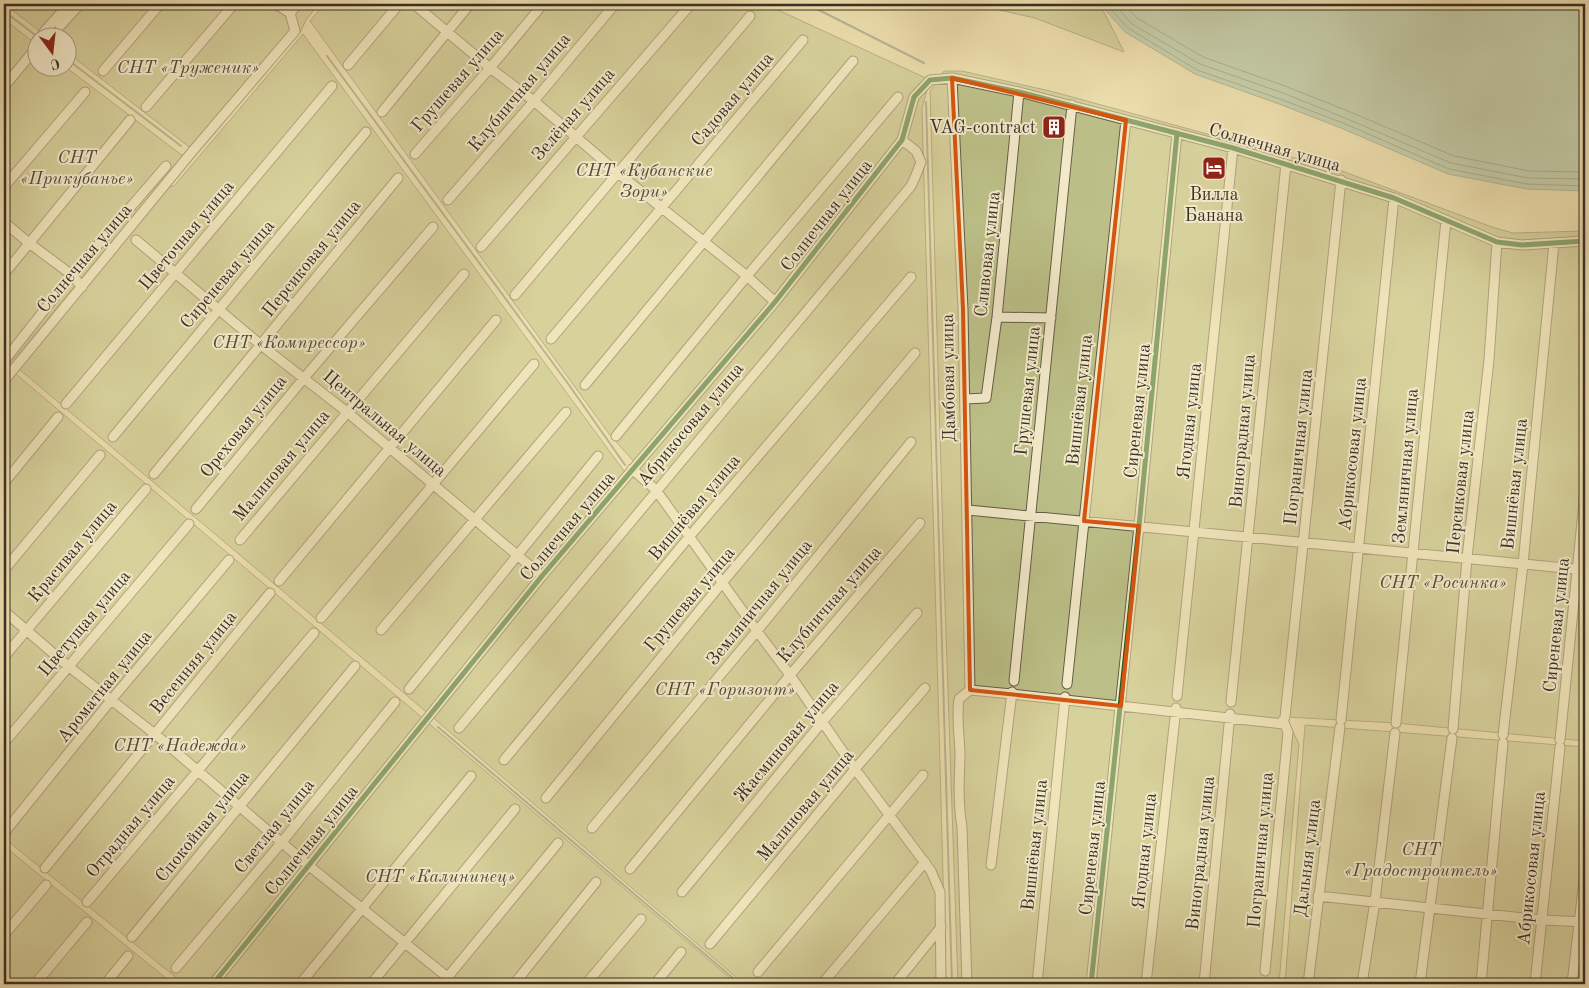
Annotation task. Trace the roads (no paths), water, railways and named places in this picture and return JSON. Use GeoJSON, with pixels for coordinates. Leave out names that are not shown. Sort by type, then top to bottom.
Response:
{"type":"FeatureCollection","features":[{"type":"Feature","properties":{"kind":"street"},"geometry":{"type":"LineString","coordinates":[[48,28],[68,4]]}},
{"type":"Feature","properties":{"kind":"street"},"geometry":{"type":"LineString","coordinates":[[60,26],[80,4]]}},
{"type":"Feature","properties":{"kind":"street"},"geometry":{"type":"LineString","coordinates":[[103,71],[160,4]]}},
{"type":"Feature","properties":{"kind":"street"},"geometry":{"type":"LineString","coordinates":[[146,107],[234,4]]}},
{"type":"Feature","properties":{"kind":"street"},"geometry":{"type":"LineString","coordinates":[[276,4],[290,13],[298,4]]}},
{"type":"Feature","properties":{"kind":"street"},"geometry":{"type":"LineString","coordinates":[[348,65],[399,4]]}},
{"type":"Feature","properties":{"kind":"street"},"geometry":{"type":"LineString","coordinates":[[414,4],[747,276],[775,302]]}},
{"type":"Feature","properties":{"kind":"street"},"geometry":{"type":"LineString","coordinates":[[382,112],[470,4]]}},
{"type":"Feature","properties":{"kind":"street","name":"Грушевая улица"},"geometry":{"type":"LineString","coordinates":[[415,154],[543,4]]}},
{"type":"Feature","properties":{"kind":"street","name":"Клубничная улица"},"geometry":{"type":"LineString","coordinates":[[448,200],[534,101],[614,4]]}},
{"type":"Feature","properties":{"kind":"street","name":"Зелёная улица"},"geometry":{"type":"LineString","coordinates":[[480,247],[691,4]]}},
{"type":"Feature","properties":{"kind":"street","name":"Солнечная улица"},"geometry":{"type":"LineString","coordinates":[[6,378],[294,31],[290,13]]}},
{"type":"Feature","properties":{"kind":"street"},"geometry":{"type":"LineString","coordinates":[[515,295],[750,16]]}},
{"type":"Feature","properties":{"kind":"street","name":"Садовая улица"},"geometry":{"type":"LineString","coordinates":[[551,340],[803,40]]}},
{"type":"Feature","properties":{"kind":"street"},"geometry":{"type":"LineString","coordinates":[[4,87],[28,58]]}},
{"type":"Feature","properties":{"kind":"street"},"geometry":{"type":"LineString","coordinates":[[585,386],[853,61]]}},
{"type":"Feature","properties":{"kind":"street","name":"Солнечная улица"},"geometry":{"type":"LineString","coordinates":[[213,984],[542,576],[775,302],[902,140],[914,97],[930,80],[952,78],[1019,92],[1233,148],[1394,198],[1497,242],[1522,244],[1585,241]]}},
{"type":"Feature","properties":{"kind":"street","name":"Дамбовая улица"},"geometry":{"type":"LineString","coordinates":[[952,78],[963,309],[970,690]]}},
{"type":"Feature","properties":{"kind":"street","name":"Цветочная улица"},"geometry":{"type":"LineString","coordinates":[[66,404],[332,86]]}},
{"type":"Feature","properties":{"kind":"street"},"geometry":{"type":"LineString","coordinates":[[4,187],[85,92]]}},
{"type":"Feature","properties":{"kind":"street","name":"Сливовая улица"},"geometry":{"type":"LineString","coordinates":[[965,399],[986,398],[997,317],[1019,92]]}},
{"type":"Feature","properties":{"kind":"street"},"geometry":{"type":"LineString","coordinates":[[616,436],[747,276],[898,97]]}},
{"type":"Feature","properties":{"kind":"street","name":"Грушевая улица"},"geometry":{"type":"LineString","coordinates":[[1014,681],[1072,105]]}},
{"type":"Feature","properties":{"kind":"street"},"geometry":{"type":"LineString","coordinates":[[4,274],[130,120]]}},
{"type":"Feature","properties":{"kind":"street","name":"Вишнёвая улица"},"geometry":{"type":"LineString","coordinates":[[1067,684],[1104,314],[1126,120]]}},
{"type":"Feature","properties":{"kind":"street","name":"Сиреневая улица"},"geometry":{"type":"LineString","coordinates":[[113,437],[366,132]]}},
{"type":"Feature","properties":{"kind":"street","name":"Сиреневая улица"},"geometry":{"type":"LineString","coordinates":[[1091,984],[1139,526],[1177,133]]}},
{"type":"Feature","properties":{"kind":"street","name":"Абрикосовая улица"},"geometry":{"type":"LineString","coordinates":[[459,728],[911,186],[921,162],[916,152],[902,140]]}},
{"type":"Feature","properties":{"kind":"street","name":"Ягодная улица"},"geometry":{"type":"LineString","coordinates":[[1177,696],[1233,148]]}},
{"type":"Feature","properties":{"kind":"street","name":"Виноградная улица"},"geometry":{"type":"LineString","coordinates":[[1232,702],[1286,164]]}},
{"type":"Feature","properties":{"kind":"street"},"geometry":{"type":"LineString","coordinates":[[4,360],[72,275],[166,166]]}},
{"type":"Feature","properties":{"kind":"street","name":"Персиковая улица"},"geometry":{"type":"LineString","coordinates":[[154,474],[398,178]]}},
{"type":"Feature","properties":{"kind":"street","name":"Пограничная улица"},"geometry":{"type":"LineString","coordinates":[[1266,970],[1285,723],[1341,180]]}},
{"type":"Feature","properties":{"kind":"street","name":"Абрикосовая улица"},"geometry":{"type":"LineString","coordinates":[[1340,724],[1394,198]]}},
{"type":"Feature","properties":{"kind":"street","name":"Земляничная улица"},"geometry":{"type":"LineString","coordinates":[[1375,901],[1395,729],[1446,220]]}},
{"type":"Feature","properties":{"kind":"street"},"geometry":{"type":"LineString","coordinates":[[4,222],[72,275],[82,287]]}},
{"type":"Feature","properties":{"kind":"street","name":"Ореховая улица"},"geometry":{"type":"LineString","coordinates":[[196,509],[304,378],[433,227]]}},
{"type":"Feature","properties":{"kind":"street","name":"Центральная улица"},"geometry":{"type":"LineString","coordinates":[[136,240],[219,311],[390,447],[542,576]]}},
{"type":"Feature","properties":{"kind":"street","name":"Персиковая улица"},"geometry":{"type":"LineString","coordinates":[[1420,984],[1452,734],[1467,558],[1489,360],[1497,242]]}},
{"type":"Feature","properties":{"kind":"street","name":"Вишнёвая улица"},"geometry":{"type":"LineString","coordinates":[[1488,914],[1503,739],[1523,564],[1554,242]]}},
{"type":"Feature","properties":{"kind":"street","name":"Малиновая улица"},"geometry":{"type":"LineString","coordinates":[[240,540],[464,274]]}},
{"type":"Feature","properties":{"kind":"street","name":"Вишнёвая улица"},"geometry":{"type":"LineString","coordinates":[[504,760],[689,537],[911,277]]}},
{"type":"Feature","properties":{"kind":"street"},"geometry":{"type":"LineString","coordinates":[[997,317],[1051,318]]}},
{"type":"Feature","properties":{"kind":"street"},"geometry":{"type":"LineString","coordinates":[[279,581],[496,320]]}},
{"type":"Feature","properties":{"kind":"street","name":"Грушевая улица"},"geometry":{"type":"LineString","coordinates":[[546,798],[722,583],[915,353]]}},
{"type":"Feature","properties":{"kind":"street"},"geometry":{"type":"LineString","coordinates":[[321,618],[534,364]]}},
{"type":"Feature","properties":{"kind":"street"},"geometry":{"type":"LineString","coordinates":[[381,630],[566,412]]}},
{"type":"Feature","properties":{"kind":"street"},"geometry":{"type":"LineString","coordinates":[[4,483],[58,417]]}},
{"type":"Feature","properties":{"kind":"street","name":"Земляничная улица"},"geometry":{"type":"LineString","coordinates":[[592,828],[912,442]]}},
{"type":"Feature","properties":{"kind":"street"},"geometry":{"type":"LineString","coordinates":[[4,570],[100,455]]}},
{"type":"Feature","properties":{"kind":"street"},"geometry":{"type":"LineString","coordinates":[[409,689],[598,456]]}},
{"type":"Feature","properties":{"kind":"street"},"geometry":{"type":"LineString","coordinates":[[632,469],[656,490],[823,721],[855,769],[931,871],[940,892],[942,984]]}},
{"type":"Feature","properties":{"kind":"street","name":"Красивая улица"},"geometry":{"type":"LineString","coordinates":[[4,657],[146,488]]}},
{"type":"Feature","properties":{"kind":"street","name":"Сиреневая улица"},"geometry":{"type":"LineString","coordinates":[[1560,744],[1581,570],[1585,492]]}},
{"type":"Feature","properties":{"kind":"street"},"geometry":{"type":"LineString","coordinates":[[968,510],[1413,552],[1581,570]]}},
{"type":"Feature","properties":{"kind":"street","name":"Клубничная улица"},"geometry":{"type":"LineString","coordinates":[[630,869],[790,675],[920,523]]}},
{"type":"Feature","properties":{"kind":"street","name":"Цветущая улица"},"geometry":{"type":"LineString","coordinates":[[4,743],[189,524]]}},
{"type":"Feature","properties":{"kind":"street","name":"Ароматная улица"},"geometry":{"type":"LineString","coordinates":[[4,833],[112,699],[229,560]]}},
{"type":"Feature","properties":{"kind":"street","name":"Весенняя улица"},"geometry":{"type":"LineString","coordinates":[[45,868],[156,735],[270,593]]}},
{"type":"Feature","properties":{"kind":"street"},"geometry":{"type":"LineString","coordinates":[[4,611],[68,666],[156,735],[308,865],[405,943],[445,981],[456,984]]}},
{"type":"Feature","properties":{"kind":"street","name":"Жасминовая улица"},"geometry":{"type":"LineString","coordinates":[[682,892],[823,721],[917,613]]}},
{"type":"Feature","properties":{"kind":"street","name":"Отрадная улица"},"geometry":{"type":"LineString","coordinates":[[87,902],[314,633]]}},
{"type":"Feature","properties":{"kind":"street","name":"Спокойная улица"},"geometry":{"type":"LineString","coordinates":[[132,937],[354,666]]}},
{"type":"Feature","properties":{"kind":"street","name":"Малиновая улица"},"geometry":{"type":"LineString","coordinates":[[710,944],[855,769],[925,688]]}},
{"type":"Feature","properties":{"kind":"street"},"geometry":{"type":"LineString","coordinates":[[967,984],[962,827],[959,808],[960,757],[958,713],[960,699],[970,690],[1120,710],[1285,723]]}},
{"type":"Feature","properties":{"kind":"street"},"geometry":{"type":"LineString","coordinates":[[991,865],[1012,697]]}},
{"type":"Feature","properties":{"kind":"street","name":"Светлая улица"},"geometry":{"type":"LineString","coordinates":[[176,968],[282,842],[395,702]]}},
{"type":"Feature","properties":{"kind":"street","name":"Вишнёвая улица"},"geometry":{"type":"LineString","coordinates":[[1037,984],[1065,702]]}},
{"type":"Feature","properties":{"kind":"street","name":"Ягодная улица"},"geometry":{"type":"LineString","coordinates":[[1146,984],[1175,714]]}},
{"type":"Feature","properties":{"kind":"street","name":"Виноградная улица"},"geometry":{"type":"LineString","coordinates":[[1204,984],[1230,719]]}},
{"type":"Feature","properties":{"kind":"street","name":"Дальняя улица"},"geometry":{"type":"LineString","coordinates":[[1308,984],[1340,724]]}},
{"type":"Feature","properties":{"kind":"street","name":"Абрикосовая улица"},"geometry":{"type":"LineString","coordinates":[[1536,984],[1560,744]]}},
{"type":"Feature","properties":{"kind":"street"},"geometry":{"type":"LineString","coordinates":[[758,972],[923,775]]}},
{"type":"Feature","properties":{"kind":"street"},"geometry":{"type":"LineString","coordinates":[[300,984],[472,776]]}},
{"type":"Feature","properties":{"kind":"street"},"geometry":{"type":"LineString","coordinates":[[371,984],[516,809]]}},
{"type":"Feature","properties":{"kind":"street"},"geometry":{"type":"LineString","coordinates":[[445,981],[558,843]]}},
{"type":"Feature","properties":{"kind":"street"},"geometry":{"type":"LineString","coordinates":[[822,984],[925,862]]}},
{"type":"Feature","properties":{"kind":"street"},"geometry":{"type":"LineString","coordinates":[[1572,984],[1583,922],[1585,872]]}},
{"type":"Feature","properties":{"kind":"street"},"geometry":{"type":"LineString","coordinates":[[514,984],[596,882]]}},
{"type":"Feature","properties":{"kind":"street"},"geometry":{"type":"LineString","coordinates":[[4,935],[46,885]]}},
{"type":"Feature","properties":{"kind":"street"},"geometry":{"type":"LineString","coordinates":[[1318,896],[1430,906],[1542,920],[1583,922]]}},
{"type":"Feature","properties":{"kind":"street"},"geometry":{"type":"LineString","coordinates":[[1362,984],[1375,901]]}},
{"type":"Feature","properties":{"kind":"street"},"geometry":{"type":"LineString","coordinates":[[1481,984],[1488,914]]}},
{"type":"Feature","properties":{"kind":"street"},"geometry":{"type":"LineString","coordinates":[[586,984],[640,919]]}},
{"type":"Feature","properties":{"kind":"street"},"geometry":{"type":"LineString","coordinates":[[35,984],[87,922]]}},
{"type":"Feature","properties":{"kind":"street"},"geometry":{"type":"LineString","coordinates":[[894,984],[940,928]]}},
{"type":"Feature","properties":{"kind":"street"},"geometry":{"type":"LineString","coordinates":[[655,984],[681,952]]}},
{"type":"Feature","properties":{"kind":"street"},"geometry":{"type":"LineString","coordinates":[[105,984],[128,956]]}},
{"type":"Feature","properties":{"kind":"water"},"geometry":{"type":"Polygon","coordinates":[[[1100,4],[1585,4],[1585,191],[1527,189],[1448,174],[1341,128],[1195,74],[1125,32],[1100,4]]]}},
{"type":"Feature","properties":{"kind":"waterway"},"geometry":{"type":"LineString","coordinates":[[807,4],[924,63]]}},
{"type":"Feature","properties":{"kind":"waterway"},"geometry":{"type":"LineString","coordinates":[[4,11],[28,30]]}},
{"type":"Feature","properties":{"kind":"waterway"},"geometry":{"type":"LineString","coordinates":[[327,56],[569,385],[625,465]]}},
{"type":"Feature","properties":{"kind":"waterway"},"geometry":{"type":"LineString","coordinates":[[78,68],[181,146]]}},
{"type":"Feature","properties":{"kind":"waterway"},"geometry":{"type":"LineString","coordinates":[[926,102],[952,984]]}},
{"type":"Feature","properties":{"kind":"waterway"},"geometry":{"type":"LineString","coordinates":[[438,727],[740,984]]}},
{"type":"Feature","properties":{"kind":"place","name":"VAG-contract"},"geometry":{"type":"Point","coordinates":[1054,127]}},
{"type":"Feature","properties":{"kind":"place","name":"Вилла Банана"},"geometry":{"type":"Point","coordinates":[1214,168]}},
{"type":"Feature","properties":{"kind":"park label","name":"СНТ «Труженик»"},"geometry":{"type":"Point","coordinates":[188,67]}},
{"type":"Feature","properties":{"kind":"park label","name":"СНТ «Прикубанье»"},"geometry":{"type":"Point","coordinates":[77,167]}},
{"type":"Feature","properties":{"kind":"park label","name":"СНТ «Кубанские Зори»"},"geometry":{"type":"Point","coordinates":[644,180]}},
{"type":"Feature","properties":{"kind":"park label","name":"СНТ «Компрессор»"},"geometry":{"type":"Point","coordinates":[289,342]}},
{"type":"Feature","properties":{"kind":"park label","name":"СНТ «Росинка»"},"geometry":{"type":"Point","coordinates":[1443,582]}},
{"type":"Feature","properties":{"kind":"park label","name":"СНТ «Горизонт»"},"geometry":{"type":"Point","coordinates":[725,689]}},
{"type":"Feature","properties":{"kind":"park label","name":"СНТ «Надежда»"},"geometry":{"type":"Point","coordinates":[180,745]}},
{"type":"Feature","properties":{"kind":"park label","name":"СНТ «Градостроитель»"},"geometry":{"type":"Point","coordinates":[1421,860]}},
{"type":"Feature","properties":{"kind":"park label","name":"СНТ «Калининец»"},"geometry":{"type":"Point","coordinates":[440,876]}}]}
